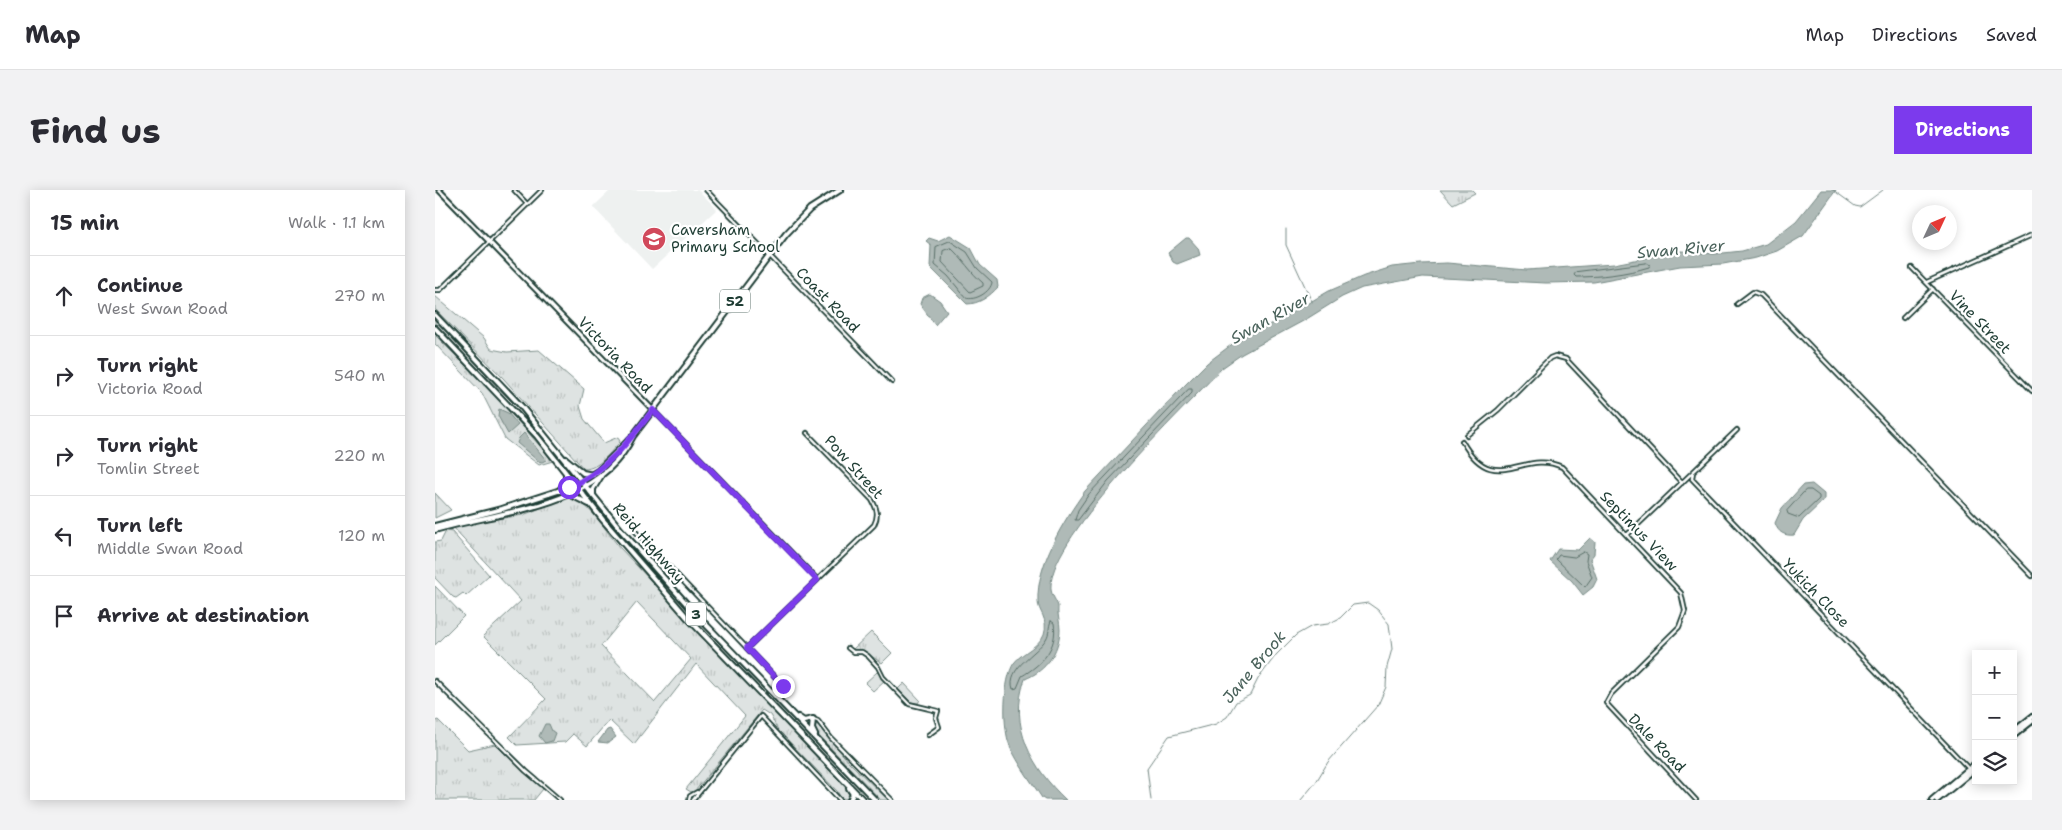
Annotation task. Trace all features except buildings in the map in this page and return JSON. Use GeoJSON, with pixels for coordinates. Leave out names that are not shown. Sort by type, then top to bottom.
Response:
{"type":"FeatureCollection","features":[{"type":"Feature","properties":{"kind":"main road","name":"52"},"geometry":{"type":"LineString","coordinates":[[435,530],[530,507],[569,494],[601,476],[620,456],[633,436],[799,220],[811,209],[840,190]]}},
{"type":"Feature","properties":{"kind":"main road","name":"Reid Highway"},"geometry":{"type":"LineString","coordinates":[[435,315],[488,369],[564,458],[593,496],[693,611],[875,800]]}},
{"type":"Feature","properties":{"kind":"main road","name":"Reid Highway"},"geometry":{"type":"LineString","coordinates":[[435,328],[482,376],[686,616],[863,800]]}},
{"type":"Feature","properties":{"kind":"main road","name":"52"},"geometry":{"type":"LineString","coordinates":[[435,526],[559,491],[582,482],[633,436]]}},
{"type":"Feature","properties":{"kind":"main road"},"geometry":{"type":"LineString","coordinates":[[564,458],[583,473],[593,474]]}},
{"type":"Feature","properties":{"kind":"main road"},"geometry":{"type":"LineString","coordinates":[[559,491],[566,482],[567,474]]}},
{"type":"Feature","properties":{"kind":"main road"},"geometry":{"type":"LineString","coordinates":[[593,496],[593,489],[601,476]]}},
{"type":"Feature","properties":{"kind":"main road"},"geometry":{"type":"LineString","coordinates":[[569,494],[591,505]]}},
{"type":"Feature","properties":{"kind":"main road"},"geometry":{"type":"LineString","coordinates":[[785,706],[801,720],[813,719],[813,731],[826,748]]}},
{"type":"Feature","properties":{"kind":"main road"},"geometry":{"type":"LineString","coordinates":[[2017,729],[2032,717]]}},
{"type":"Feature","properties":{"kind":"main road"},"geometry":{"type":"LineString","coordinates":[[2017,733],[2032,721]]}},
{"type":"Feature","properties":{"kind":"main road"},"geometry":{"type":"LineString","coordinates":[[1937,800],[1972,768]]}},
{"type":"Feature","properties":{"kind":"main road"},"geometry":{"type":"LineString","coordinates":[[833,769],[853,794],[850,800]]}},
{"type":"Feature","properties":{"kind":"main road"},"geometry":{"type":"LineString","coordinates":[[1932,800],[1970,770]]}},
{"type":"Feature","properties":{"kind":"street","name":"Victoria Road"},"geometry":{"type":"LineString","coordinates":[[439,190],[817,580]]}},
{"type":"Feature","properties":{"kind":"street"},"geometry":{"type":"LineString","coordinates":[[513,190],[527,204]]}},
{"type":"Feature","properties":{"kind":"street"},"geometry":{"type":"LineString","coordinates":[[435,290],[440,290],[542,190]]}},
{"type":"Feature","properties":{"kind":"street","name":"Coast Road"},"geometry":{"type":"LineString","coordinates":[[706,190],[892,382]]}},
{"type":"Feature","properties":{"kind":"street"},"geometry":{"type":"LineString","coordinates":[[1927,282],[2032,235]]}},
{"type":"Feature","properties":{"kind":"street","name":"Vine Street"},"geometry":{"type":"LineString","coordinates":[[1912,268],[2032,391]]}},
{"type":"Feature","properties":{"kind":"street"},"geometry":{"type":"LineString","coordinates":[[1903,318],[1933,289]]}},
{"type":"Feature","properties":{"kind":"street"},"geometry":{"type":"LineString","coordinates":[[1737,304],[1753,292],[1761,295],[2032,576]]}},
{"type":"Feature","properties":{"kind":"street"},"geometry":{"type":"LineString","coordinates":[[1467,435],[1497,410],[1550,358],[1561,357],[1566,359],[1682,483]]}},
{"type":"Feature","properties":{"kind":"street"},"geometry":{"type":"LineString","coordinates":[[1627,535],[1737,430]]}},
{"type":"Feature","properties":{"kind":"street","name":"Pow Street"},"geometry":{"type":"LineString","coordinates":[[807,433],[872,500],[877,508],[877,518],[874,525],[817,580]]}},
{"type":"Feature","properties":{"kind":"street","name":"Septimus View"},"geometry":{"type":"LineString","coordinates":[[1463,441],[1476,458],[1494,469],[1510,469],[1546,461],[1562,468],[1675,584],[1681,593],[1685,611],[1683,620],[1674,634],[1606,701]]}},
{"type":"Feature","properties":{"kind":"street","name":"Yukich Close"},"geometry":{"type":"LineString","coordinates":[[1693,472],[1692,479],[1695,484],[1970,770]]}},
{"type":"Feature","properties":{"kind":"street"},"geometry":{"type":"LineString","coordinates":[[636,532],[783,686]]}},
{"type":"Feature","properties":{"kind":"street"},"geometry":{"type":"LineString","coordinates":[[747,648],[817,580]]}},
{"type":"Feature","properties":{"kind":"street"},"geometry":{"type":"LineString","coordinates":[[848,648],[853,652],[863,652],[868,656],[878,667],[883,677],[909,704],[938,711],[936,718],[939,727],[928,735]]}},
{"type":"Feature","properties":{"kind":"street"},"geometry":{"type":"LineString","coordinates":[[435,680],[526,771],[559,800]]}},
{"type":"Feature","properties":{"kind":"street","name":"Dale Road"},"geometry":{"type":"LineString","coordinates":[[1606,701],[1607,708],[1696,800]]}},
{"type":"Feature","properties":{"kind":"street"},"geometry":{"type":"LineString","coordinates":[[691,800],[761,716],[840,800]]}},
{"type":"Feature","properties":{"kind":"street"},"geometry":{"type":"LineString","coordinates":[[813,719],[818,721],[831,738],[892,800]]}},
{"type":"Feature","properties":{"kind":"shaded area","name":"Caversham Primary School"},"geometry":{"type":"Polygon","coordinates":[[[611,190],[698,190],[717,209],[652,269],[593,207],[611,190]]]}},
{"type":"Feature","properties":{"kind":"green space"},"geometry":{"type":"Polygon","coordinates":[[[1440,190],[1472,190],[1475,193],[1453,204],[1440,190]]]}},
{"type":"Feature","properties":{"kind":"green space"},"geometry":{"type":"Polygon","coordinates":[[[435,296],[484,338],[491,349],[507,352],[539,350],[584,389],[580,406],[584,419],[604,443],[618,437],[620,442],[595,466],[584,469],[503,378],[435,309],[435,296]]]}},
{"type":"Feature","properties":{"kind":"green space"},"geometry":{"type":"Polygon","coordinates":[[[435,318],[503,388],[514,404],[435,326],[435,318]]]}},
{"type":"Feature","properties":{"kind":"green space"},"geometry":{"type":"Polygon","coordinates":[[[435,335],[497,397],[553,461],[539,465],[505,439],[482,393],[435,344],[435,335]]]}},
{"type":"Feature","properties":{"kind":"green space"},"geometry":{"type":"Polygon","coordinates":[[[435,493],[451,510],[435,518],[435,493]]]}},
{"type":"Feature","properties":{"kind":"green space"},"geometry":{"type":"Polygon","coordinates":[[[569,497],[576,499],[590,510],[620,548],[847,789],[850,796],[848,799],[841,798],[837,791],[778,730],[770,715],[762,710],[695,791],[691,792],[686,789],[745,716],[696,664],[634,744],[609,720],[587,746],[573,734],[565,742],[517,745],[509,737],[546,699],[483,636],[521,601],[452,526],[523,515],[569,497]],[[637,602],[601,646],[655,702],[691,659],[637,602]]]}},
{"type":"Feature","properties":{"kind":"green space"},"geometry":{"type":"Polygon","coordinates":[[[446,531],[452,532],[489,575],[466,596],[463,593],[456,598],[453,597],[435,578],[435,542],[441,541],[446,531]]]}},
{"type":"Feature","properties":{"kind":"green space"},"geometry":{"type":"Polygon","coordinates":[[[435,586],[464,616],[435,645],[435,586]]]}},
{"type":"Feature","properties":{"kind":"green space"},"geometry":{"type":"Polygon","coordinates":[[[871,632],[892,653],[882,663],[862,650],[852,650],[871,632]]]}},
{"type":"Feature","properties":{"kind":"green space"},"geometry":{"type":"Polygon","coordinates":[[[877,672],[885,680],[873,691],[865,683],[877,672]]]}},
{"type":"Feature","properties":{"kind":"green space"},"geometry":{"type":"Polygon","coordinates":[[[904,683],[920,700],[918,703],[911,702],[898,689],[904,683]]]}},
{"type":"Feature","properties":{"kind":"green space"},"geometry":{"type":"Polygon","coordinates":[[[438,720],[468,750],[495,744],[543,789],[534,800],[435,800],[435,721],[438,720]]]}},
{"type":"Feature","properties":{"kind":"green space"},"geometry":{"type":"Polygon","coordinates":[[[815,724],[818,725],[849,762],[888,800],[881,800],[818,735],[813,727],[815,724]]]}},
{"type":"Feature","properties":{"kind":"water","name":"Swan River"},"geometry":{"type":"Polygon","coordinates":[[[1821,190],[1836,190],[1803,236],[1777,251],[1756,258],[1723,264],[1680,266],[1594,282],[1546,283],[1423,277],[1362,288],[1342,297],[1305,320],[1242,354],[1222,368],[1151,441],[1123,473],[1073,535],[1057,563],[1051,588],[1058,606],[1060,630],[1057,646],[1045,666],[1025,679],[1020,696],[1019,713],[1026,745],[1043,774],[1066,800],[1045,800],[1042,798],[1010,746],[1007,738],[1005,704],[1010,670],[1021,656],[1042,639],[1044,634],[1045,624],[1038,602],[1039,588],[1046,558],[1060,529],[1085,491],[1207,363],[1239,339],[1281,319],[1329,291],[1364,276],[1392,267],[1447,263],[1527,270],[1614,264],[1681,251],[1714,254],[1742,251],[1766,244],[1796,221],[1821,190]]]}},
{"type":"Feature","properties":{"kind":"water"},"geometry":{"type":"Polygon","coordinates":[[[950,235],[971,248],[980,265],[997,280],[998,287],[980,301],[967,304],[930,267],[931,245],[926,241],[929,238],[938,241],[950,235]]]}},
{"type":"Feature","properties":{"kind":"water"},"geometry":{"type":"Polygon","coordinates":[[[1186,238],[1189,238],[1198,248],[1200,255],[1177,264],[1173,262],[1168,253],[1186,238]]]}},
{"type":"Feature","properties":{"kind":"water"},"geometry":{"type":"Polygon","coordinates":[[[930,294],[940,301],[947,311],[935,325],[920,304],[922,298],[930,294]]]}},
{"type":"Feature","properties":{"kind":"water"},"geometry":{"type":"Polygon","coordinates":[[[499,409],[508,413],[518,425],[508,434],[498,416],[499,409]]]}},
{"type":"Feature","properties":{"kind":"water"},"geometry":{"type":"Polygon","coordinates":[[[524,433],[546,460],[538,461],[517,443],[524,433]]]}},
{"type":"Feature","properties":{"kind":"water"},"geometry":{"type":"Polygon","coordinates":[[[1812,484],[1824,494],[1824,500],[1803,520],[1794,535],[1782,533],[1775,523],[1782,508],[1803,485],[1812,484]]]}},
{"type":"Feature","properties":{"kind":"water"},"geometry":{"type":"Polygon","coordinates":[[[1590,538],[1595,542],[1594,554],[1590,559],[1597,579],[1593,587],[1583,595],[1572,581],[1550,561],[1558,549],[1578,550],[1590,538]]]}},
{"type":"Feature","properties":{"kind":"water"},"geometry":{"type":"Polygon","coordinates":[[[545,724],[549,724],[555,733],[552,741],[545,743],[539,736],[545,724]]]}},
{"type":"Feature","properties":{"kind":"water"},"geometry":{"type":"Polygon","coordinates":[[[610,729],[616,737],[608,743],[598,742],[607,730],[610,729]]]}},
{"type":"Feature","properties":{"kind":"waterway"},"geometry":{"type":"LineString","coordinates":[[1833,190],[1855,206],[1860,207],[1883,190]]}},
{"type":"Feature","properties":{"kind":"waterway"},"geometry":{"type":"LineString","coordinates":[[1286,229],[1286,245],[1312,302]]}},
{"type":"Feature","properties":{"kind":"waterway","name":"Jane Brook"},"geometry":{"type":"LineString","coordinates":[[1151,800],[1147,768],[1169,736],[1216,724],[1227,717],[1236,702],[1250,695],[1258,679],[1276,655],[1296,635],[1312,626],[1328,624],[1340,618],[1353,605],[1368,603],[1378,610],[1389,624],[1392,649],[1387,667],[1386,687],[1378,705],[1328,762],[1316,782],[1301,800]]}},
{"type":"Feature","properties":{"kind":"place","name":"Caversham Primary School"},"geometry":{"type":"Point","coordinates":[654,239]}},
{"type":"Feature","properties":{"kind":"route"},"geometry":{"type":"LineString","coordinates":[[569,487],[582,482],[607,463],[628,439],[633,436],[653,410],[817,580],[747,648],[783,686]]}}]}
